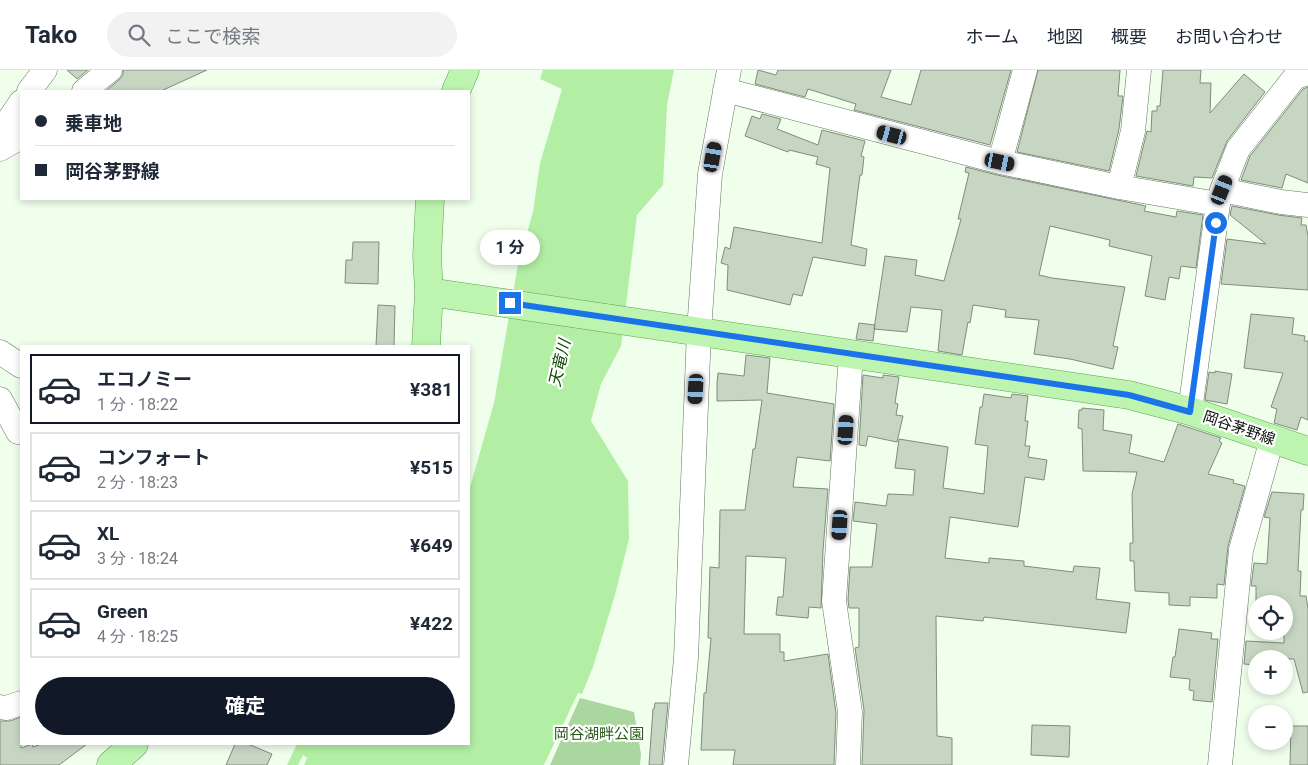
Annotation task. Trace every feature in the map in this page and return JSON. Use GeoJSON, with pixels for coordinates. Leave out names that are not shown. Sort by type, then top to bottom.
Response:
{"type":"FeatureCollection","features":[{"type":"Feature","properties":{"kind":"main road"},"geometry":{"type":"LineString","coordinates":[[456,90],[465,70]]}},
{"type":"Feature","properties":{"kind":"main road"},"geometry":{"type":"LineString","coordinates":[[426,345],[441,293],[427,256],[430,200]]}},
{"type":"Feature","properties":{"kind":"main road","name":"岡谷茅野線"},"geometry":{"type":"LineString","coordinates":[[441,293],[1129,395],[1190,412],[1308,451]]}},
{"type":"Feature","properties":{"kind":"main road"},"geometry":{"type":"LineString","coordinates":[[111,765],[133,745]]}},
{"type":"Feature","properties":{"kind":"street"},"geometry":{"type":"LineString","coordinates":[[30,90],[45,70]]}},
{"type":"Feature","properties":{"kind":"street"},"geometry":{"type":"LineString","coordinates":[[85,90],[110,70]]}},
{"type":"Feature","properties":{"kind":"street"},"geometry":{"type":"LineString","coordinates":[[1000,162],[1024,70]]}},
{"type":"Feature","properties":{"kind":"street"},"geometry":{"type":"LineString","coordinates":[[1119,187],[1132,132],[1139,70]]}},
{"type":"Feature","properties":{"kind":"street"},"geometry":{"type":"LineString","coordinates":[[1190,412],[1220,197],[1238,149],[1295,77],[1308,73]]}},
{"type":"Feature","properties":{"kind":"street"},"geometry":{"type":"LineString","coordinates":[[676,765],[686,658],[689,330],[710,174],[727,80],[1000,162],[1119,187],[1308,205]]}},
{"type":"Feature","properties":{"kind":"street"},"geometry":{"type":"LineString","coordinates":[[0,133],[20,103]]}},
{"type":"Feature","properties":{"kind":"street"},"geometry":{"type":"LineString","coordinates":[[0,149],[20,138]]}},
{"type":"Feature","properties":{"kind":"street"},"geometry":{"type":"LineString","coordinates":[[0,352],[20,365]]}},
{"type":"Feature","properties":{"kind":"street"},"geometry":{"type":"LineString","coordinates":[[848,765],[850,712],[834,601],[851,354]]}},
{"type":"Feature","properties":{"kind":"street"},"geometry":{"type":"LineString","coordinates":[[0,399],[18,432]]}},
{"type":"Feature","properties":{"kind":"street"},"geometry":{"type":"LineString","coordinates":[[1220,765],[1241,550],[1272,439]]}},
{"type":"Feature","properties":{"kind":"street"},"geometry":{"type":"LineString","coordinates":[[0,708],[20,703]]}},
{"type":"Feature","properties":{"kind":"green space","name":"岡谷湖畔公園"},"geometry":{"type":"Polygon","coordinates":[[[580,698],[634,712],[641,754],[640,765],[550,765],[580,698]]]}},
{"type":"Feature","properties":{"kind":"water","name":"天竜川"},"geometry":{"type":"Polygon","coordinates":[[[543,70],[674,70],[667,105],[663,185],[637,215],[621,346],[601,384],[591,421],[628,481],[629,539],[615,595],[593,667],[582,694],[578,693],[544,765],[304,765],[307,758],[303,755],[298,765],[287,765],[297,745],[470,745],[470,487],[494,403],[518,264],[533,212],[540,163],[562,89],[540,79],[543,70]]]}},
{"type":"Feature","properties":{"kind":"building"},"geometry":{"type":"Polygon","coordinates":[[[67,70],[88,70],[77,79],[67,70]]]}},
{"type":"Feature","properties":{"kind":"building"},"geometry":{"type":"Polygon","coordinates":[[[123,70],[207,70],[163,90],[107,90],[123,75],[123,70]]]}},
{"type":"Feature","properties":{"kind":"building"},"geometry":{"type":"Polygon","coordinates":[[[758,70],[776,75],[778,70],[891,70],[881,97],[911,105],[921,70],[1011,70],[990,145],[854,110],[856,104],[808,89],[805,97],[755,84],[758,70]]]}},
{"type":"Feature","properties":{"kind":"building"},"geometry":{"type":"Polygon","coordinates":[[[1038,70],[1120,70],[1118,96],[1123,96],[1119,129],[1109,171],[1017,152],[1038,70]]]}},
{"type":"Feature","properties":{"kind":"building"},"geometry":{"type":"Polygon","coordinates":[[[1163,70],[1201,70],[1200,83],[1211,83],[1210,113],[1244,74],[1265,92],[1227,141],[1212,178],[1194,177],[1193,186],[1136,176],[1147,131],[1151,132],[1152,111],[1157,111],[1157,106],[1160,106],[1163,70]]]}},
{"type":"Feature","properties":{"kind":"building"},"geometry":{"type":"Polygon","coordinates":[[[1308,87],[1308,183],[1286,174],[1282,188],[1241,180],[1250,156],[1303,89],[1308,87]]]}},
{"type":"Feature","properties":{"kind":"building"},"geometry":{"type":"Polygon","coordinates":[[[762,114],[781,119],[777,129],[818,145],[822,130],[865,141],[861,156],[864,157],[862,175],[860,175],[851,245],[867,249],[865,266],[813,257],[802,296],[793,294],[790,305],[727,290],[728,265],[721,263],[725,247],[730,249],[734,227],[822,243],[830,168],[816,164],[818,157],[789,150],[788,152],[745,136],[752,116],[760,119],[762,114]]]}},
{"type":"Feature","properties":{"kind":"building"},"geometry":{"type":"Polygon","coordinates":[[[966,167],[1146,206],[1144,211],[1176,217],[1177,211],[1203,215],[1196,268],[1181,266],[1179,279],[1169,277],[1165,300],[1145,296],[1152,256],[1109,246],[1110,240],[1050,226],[1039,275],[1125,287],[1113,346],[1118,347],[1113,369],[1070,359],[1034,354],[1039,320],[1005,317],[1006,310],[973,305],[962,355],[938,351],[942,310],[911,307],[907,332],[874,329],[885,256],[917,260],[915,275],[944,281],[961,219],[958,219],[969,173],[965,172],[966,167]]]}},
{"type":"Feature","properties":{"kind":"building"},"geometry":{"type":"Polygon","coordinates":[[[1232,206],[1302,218],[1301,225],[1306,225],[1308,236],[1308,290],[1221,284],[1227,239],[1266,244],[1230,215],[1232,206]]]}},
{"type":"Feature","properties":{"kind":"building"},"geometry":{"type":"Polygon","coordinates":[[[353,242],[379,242],[378,284],[345,283],[346,260],[352,260],[353,242]]]}},
{"type":"Feature","properties":{"kind":"building"},"geometry":{"type":"Polygon","coordinates":[[[378,305],[395,306],[394,345],[376,345],[378,305]]]}},
{"type":"Feature","properties":{"kind":"building"},"geometry":{"type":"Polygon","coordinates":[[[1251,314],[1294,318],[1292,334],[1305,336],[1304,341],[1308,341],[1308,420],[1301,417],[1297,430],[1274,423],[1277,409],[1271,407],[1283,373],[1244,368],[1251,314]]]}},
{"type":"Feature","properties":{"kind":"building"},"geometry":{"type":"Polygon","coordinates":[[[859,323],[875,325],[873,341],[856,339],[859,323]]]}},
{"type":"Feature","properties":{"kind":"building"},"geometry":{"type":"Polygon","coordinates":[[[746,355],[770,358],[767,393],[834,404],[830,461],[797,457],[793,487],[828,489],[821,608],[809,607],[808,618],[776,615],[778,597],[783,597],[786,558],[746,556],[744,634],[780,634],[780,652],[784,652],[784,661],[828,654],[836,713],[834,765],[733,765],[735,750],[701,750],[704,693],[706,693],[711,638],[708,638],[710,567],[719,568],[720,510],[745,510],[762,400],[717,401],[718,373],[744,376],[746,355]]]}},
{"type":"Feature","properties":{"kind":"building"},"geometry":{"type":"Polygon","coordinates":[[[1215,371],[1232,374],[1227,404],[1205,400],[1209,372],[1215,373],[1215,371]]]}},
{"type":"Feature","properties":{"kind":"building"},"geometry":{"type":"Polygon","coordinates":[[[863,375],[883,378],[883,375],[899,377],[895,403],[898,404],[896,415],[903,416],[897,442],[868,436],[866,446],[859,445],[863,375]]]}},
{"type":"Feature","properties":{"kind":"building"},"geometry":{"type":"Polygon","coordinates":[[[984,394],[1011,398],[1012,394],[1028,396],[1025,446],[1030,446],[1028,457],[1047,460],[1044,480],[1025,477],[1018,527],[950,517],[945,558],[989,563],[989,558],[1024,561],[1024,566],[1073,572],[1074,566],[1100,568],[1096,599],[1130,603],[1126,633],[984,617],[983,621],[936,616],[937,736],[952,738],[952,765],[862,765],[864,710],[855,648],[859,647],[859,608],[849,608],[850,567],[872,567],[877,524],[853,521],[855,502],[886,506],[888,494],[913,495],[915,470],[895,468],[899,439],[948,447],[943,488],[984,494],[988,446],[975,444],[980,407],[982,407],[984,394]]]}},
{"type":"Feature","properties":{"kind":"building"},"geometry":{"type":"Polygon","coordinates":[[[1082,408],[1104,410],[1103,430],[1132,435],[1129,453],[1164,462],[1178,424],[1221,438],[1219,441],[1222,443],[1208,474],[1234,480],[1233,483],[1245,486],[1228,546],[1224,585],[1217,584],[1217,598],[1190,597],[1190,606],[1169,605],[1169,593],[1135,591],[1134,561],[1130,561],[1130,543],[1133,543],[1132,494],[1137,472],[1083,471],[1082,429],[1078,428],[1079,410],[1082,410],[1082,408]]]}},
{"type":"Feature","properties":{"kind":"building"},"geometry":{"type":"Polygon","coordinates":[[[1272,492],[1304,494],[1303,510],[1301,510],[1298,571],[1301,571],[1300,596],[1306,596],[1308,609],[1308,692],[1303,693],[1293,659],[1293,650],[1248,650],[1248,664],[1244,664],[1246,641],[1284,643],[1284,640],[1293,640],[1293,595],[1256,595],[1256,586],[1251,586],[1254,563],[1267,564],[1270,518],[1264,517],[1272,492]]]}},
{"type":"Feature","properties":{"kind":"building"},"geometry":{"type":"Polygon","coordinates":[[[1179,629],[1212,633],[1211,639],[1218,639],[1212,702],[1193,700],[1194,691],[1189,690],[1190,679],[1170,677],[1179,629]]]}},
{"type":"Feature","properties":{"kind":"building"},"geometry":{"type":"Polygon","coordinates":[[[655,703],[668,703],[662,765],[649,765],[655,703]]]}},
{"type":"Feature","properties":{"kind":"building"},"geometry":{"type":"Polygon","coordinates":[[[20,717],[21,748],[29,745],[33,747],[38,745],[86,745],[59,765],[0,765],[0,721],[10,721],[20,717]]]}},
{"type":"Feature","properties":{"kind":"building"},"geometry":{"type":"Polygon","coordinates":[[[1032,725],[1070,726],[1069,757],[1031,755],[1032,725]]]}},
{"type":"Feature","properties":{"kind":"building"},"geometry":{"type":"Polygon","coordinates":[[[1293,726],[1308,726],[1308,765],[1290,765],[1290,750],[1293,750],[1293,726]]]}},
{"type":"Feature","properties":{"kind":"building"},"geometry":{"type":"Polygon","coordinates":[[[235,745],[250,745],[272,754],[267,765],[226,765],[235,745]]]}},
{"type":"Feature","properties":{"kind":"route"},"geometry":{"type":"LineString","coordinates":[[510,303],[1129,395],[1190,412],[1216,223]]}}]}
